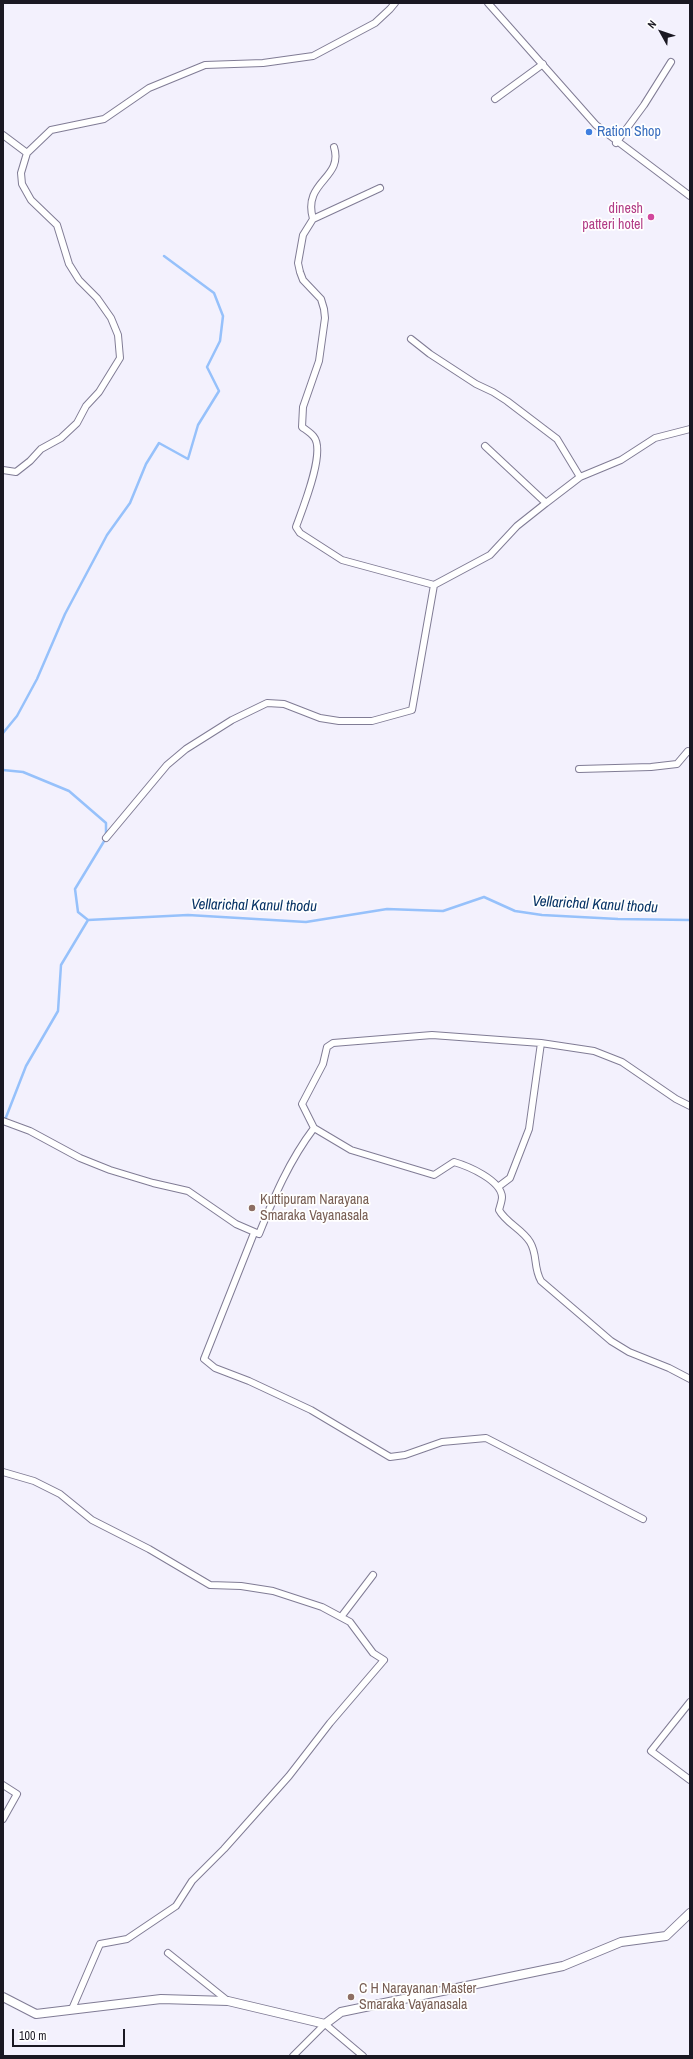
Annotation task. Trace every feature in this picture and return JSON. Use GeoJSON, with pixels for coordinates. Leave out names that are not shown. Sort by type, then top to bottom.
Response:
{"type":"FeatureCollection","features":[{"type":"Feature","properties":{"kind":"main road"},"geometry":{"type":"LineString","coordinates":[[3,1997],[36,2014],[161,1999],[228,2001],[325,2024],[341,2012],[562,1966],[621,1942],[666,1936],[690,1913]]}},
{"type":"Feature","properties":{"kind":"street"},"geometry":{"type":"LineString","coordinates":[[3,470],[16,472],[30,462],[41,449],[61,438],[76,423],[86,406],[99,392],[120,358],[118,335],[111,318],[97,298],[79,280],[69,264],[57,225],[31,200],[22,184],[21,173],[27,153],[51,130],[104,119],[149,88],[205,65],[263,63],[312,56],[375,23],[390,9],[394,3]]}},
{"type":"Feature","properties":{"kind":"street"},"geometry":{"type":"LineString","coordinates":[[488,3],[596,126],[616,143],[690,196]]}},
{"type":"Feature","properties":{"kind":"street"},"geometry":{"type":"LineString","coordinates":[[616,143],[644,105],[671,62]]}},
{"type":"Feature","properties":{"kind":"street"},"geometry":{"type":"LineString","coordinates":[[495,99],[543,64]]}},
{"type":"Feature","properties":{"kind":"street"},"geometry":{"type":"LineString","coordinates":[[3,135],[27,153]]}},
{"type":"Feature","properties":{"kind":"street"},"geometry":{"type":"LineString","coordinates":[[313,219],[310,203],[322,181],[330,174],[336,162],[334,147]]}},
{"type":"Feature","properties":{"kind":"street"},"geometry":{"type":"LineString","coordinates":[[380,188],[313,219],[303,235],[298,263],[303,280],[321,299],[324,308],[323,340],[319,361],[303,407],[302,427],[315,438],[318,447],[313,482],[296,527],[300,533],[342,560],[434,585],[490,555],[517,526],[580,477],[621,460],[655,438],[690,429]]}},
{"type":"Feature","properties":{"kind":"street"},"geometry":{"type":"LineString","coordinates":[[411,339],[430,354],[476,384],[502,398],[557,439],[580,477]]}},
{"type":"Feature","properties":{"kind":"street"},"geometry":{"type":"LineString","coordinates":[[485,446],[546,503]]}},
{"type":"Feature","properties":{"kind":"street"},"geometry":{"type":"LineString","coordinates":[[106,838],[167,765],[186,749],[232,720],[267,703],[284,704],[320,718],[339,721],[372,721],[412,710],[434,585]]}},
{"type":"Feature","properties":{"kind":"street"},"geometry":{"type":"LineString","coordinates":[[579,769],[651,767],[677,764],[688,751],[690,752]]}},
{"type":"Feature","properties":{"kind":"street"},"geometry":{"type":"LineString","coordinates":[[690,1106],[676,1099],[622,1062],[594,1051],[541,1043],[432,1035],[333,1043],[327,1047],[323,1064],[302,1104],[314,1128],[351,1150],[434,1175],[454,1162],[468,1166],[485,1176],[498,1187],[502,1196],[499,1210],[504,1218],[529,1241],[536,1255],[535,1271],[541,1281],[611,1341],[629,1352],[668,1368],[690,1380]]}},
{"type":"Feature","properties":{"kind":"street"},"geometry":{"type":"LineString","coordinates":[[498,1187],[510,1178],[529,1129],[541,1043]]}},
{"type":"Feature","properties":{"kind":"street"},"geometry":{"type":"LineString","coordinates":[[6,1122],[30,1131],[80,1158],[110,1170],[153,1183],[188,1191],[236,1224],[259,1234],[288,1166],[314,1128]]}},
{"type":"Feature","properties":{"kind":"street"},"geometry":{"type":"LineString","coordinates":[[254,1233],[204,1359],[215,1368],[249,1381],[311,1410],[390,1457],[404,1455],[442,1442],[486,1438],[643,1519]]}},
{"type":"Feature","properties":{"kind":"street"},"geometry":{"type":"LineString","coordinates":[[3,1472],[34,1481],[60,1494],[92,1520],[149,1549],[210,1584],[241,1586],[273,1591],[322,1607],[350,1622],[373,1653],[384,1660],[330,1723],[289,1776],[224,1850],[192,1881],[176,1906],[128,1939],[100,1944],[72,2009]]}},
{"type":"Feature","properties":{"kind":"street"},"geometry":{"type":"LineString","coordinates":[[341,1617],[373,1575]]}},
{"type":"Feature","properties":{"kind":"street"},"geometry":{"type":"LineString","coordinates":[[690,1702],[651,1751],[690,1780]]}},
{"type":"Feature","properties":{"kind":"street"},"geometry":{"type":"LineString","coordinates":[[3,1785],[17,1794],[3,1819]]}},
{"type":"Feature","properties":{"kind":"street"},"geometry":{"type":"LineString","coordinates":[[168,1953],[228,2001]]}},
{"type":"Feature","properties":{"kind":"street"},"geometry":{"type":"LineString","coordinates":[[293,2056],[325,2024],[363,2056]]}},
{"type":"Feature","properties":{"kind":"waterway"},"geometry":{"type":"LineString","coordinates":[[3,733],[17,716],[37,679],[65,614],[107,535],[130,503],[146,464],[159,443],[188,459],[198,425],[219,391],[207,367],[220,341],[223,316],[214,293],[164,256]]}},
{"type":"Feature","properties":{"kind":"waterway","name":"Vellarichal Kanul thodu"},"geometry":{"type":"LineString","coordinates":[[3,770],[23,772],[69,791],[106,823],[106,838],[75,889],[78,912],[88,920],[188,915],[306,922],[387,909],[443,911],[484,897],[515,911],[542,915],[618,919],[690,920]]}},
{"type":"Feature","properties":{"kind":"waterway"},"geometry":{"type":"LineString","coordinates":[[3,1125],[26,1066],[58,1011],[61,965],[88,920]]}},
{"type":"Feature","properties":{"kind":"place","name":"Ration Shop"},"geometry":{"type":"Point","coordinates":[589,132]}},
{"type":"Feature","properties":{"kind":"place","name":"dinesh patteri hotel"},"geometry":{"type":"Point","coordinates":[651,217]}},
{"type":"Feature","properties":{"kind":"place","name":"Kuttipuram Narayana Smaraka Vayanasala"},"geometry":{"type":"Point","coordinates":[252,1208]}},
{"type":"Feature","properties":{"kind":"place","name":"C H Narayanan Master Smaraka Vayanasala"},"geometry":{"type":"Point","coordinates":[351,1997]}}]}
